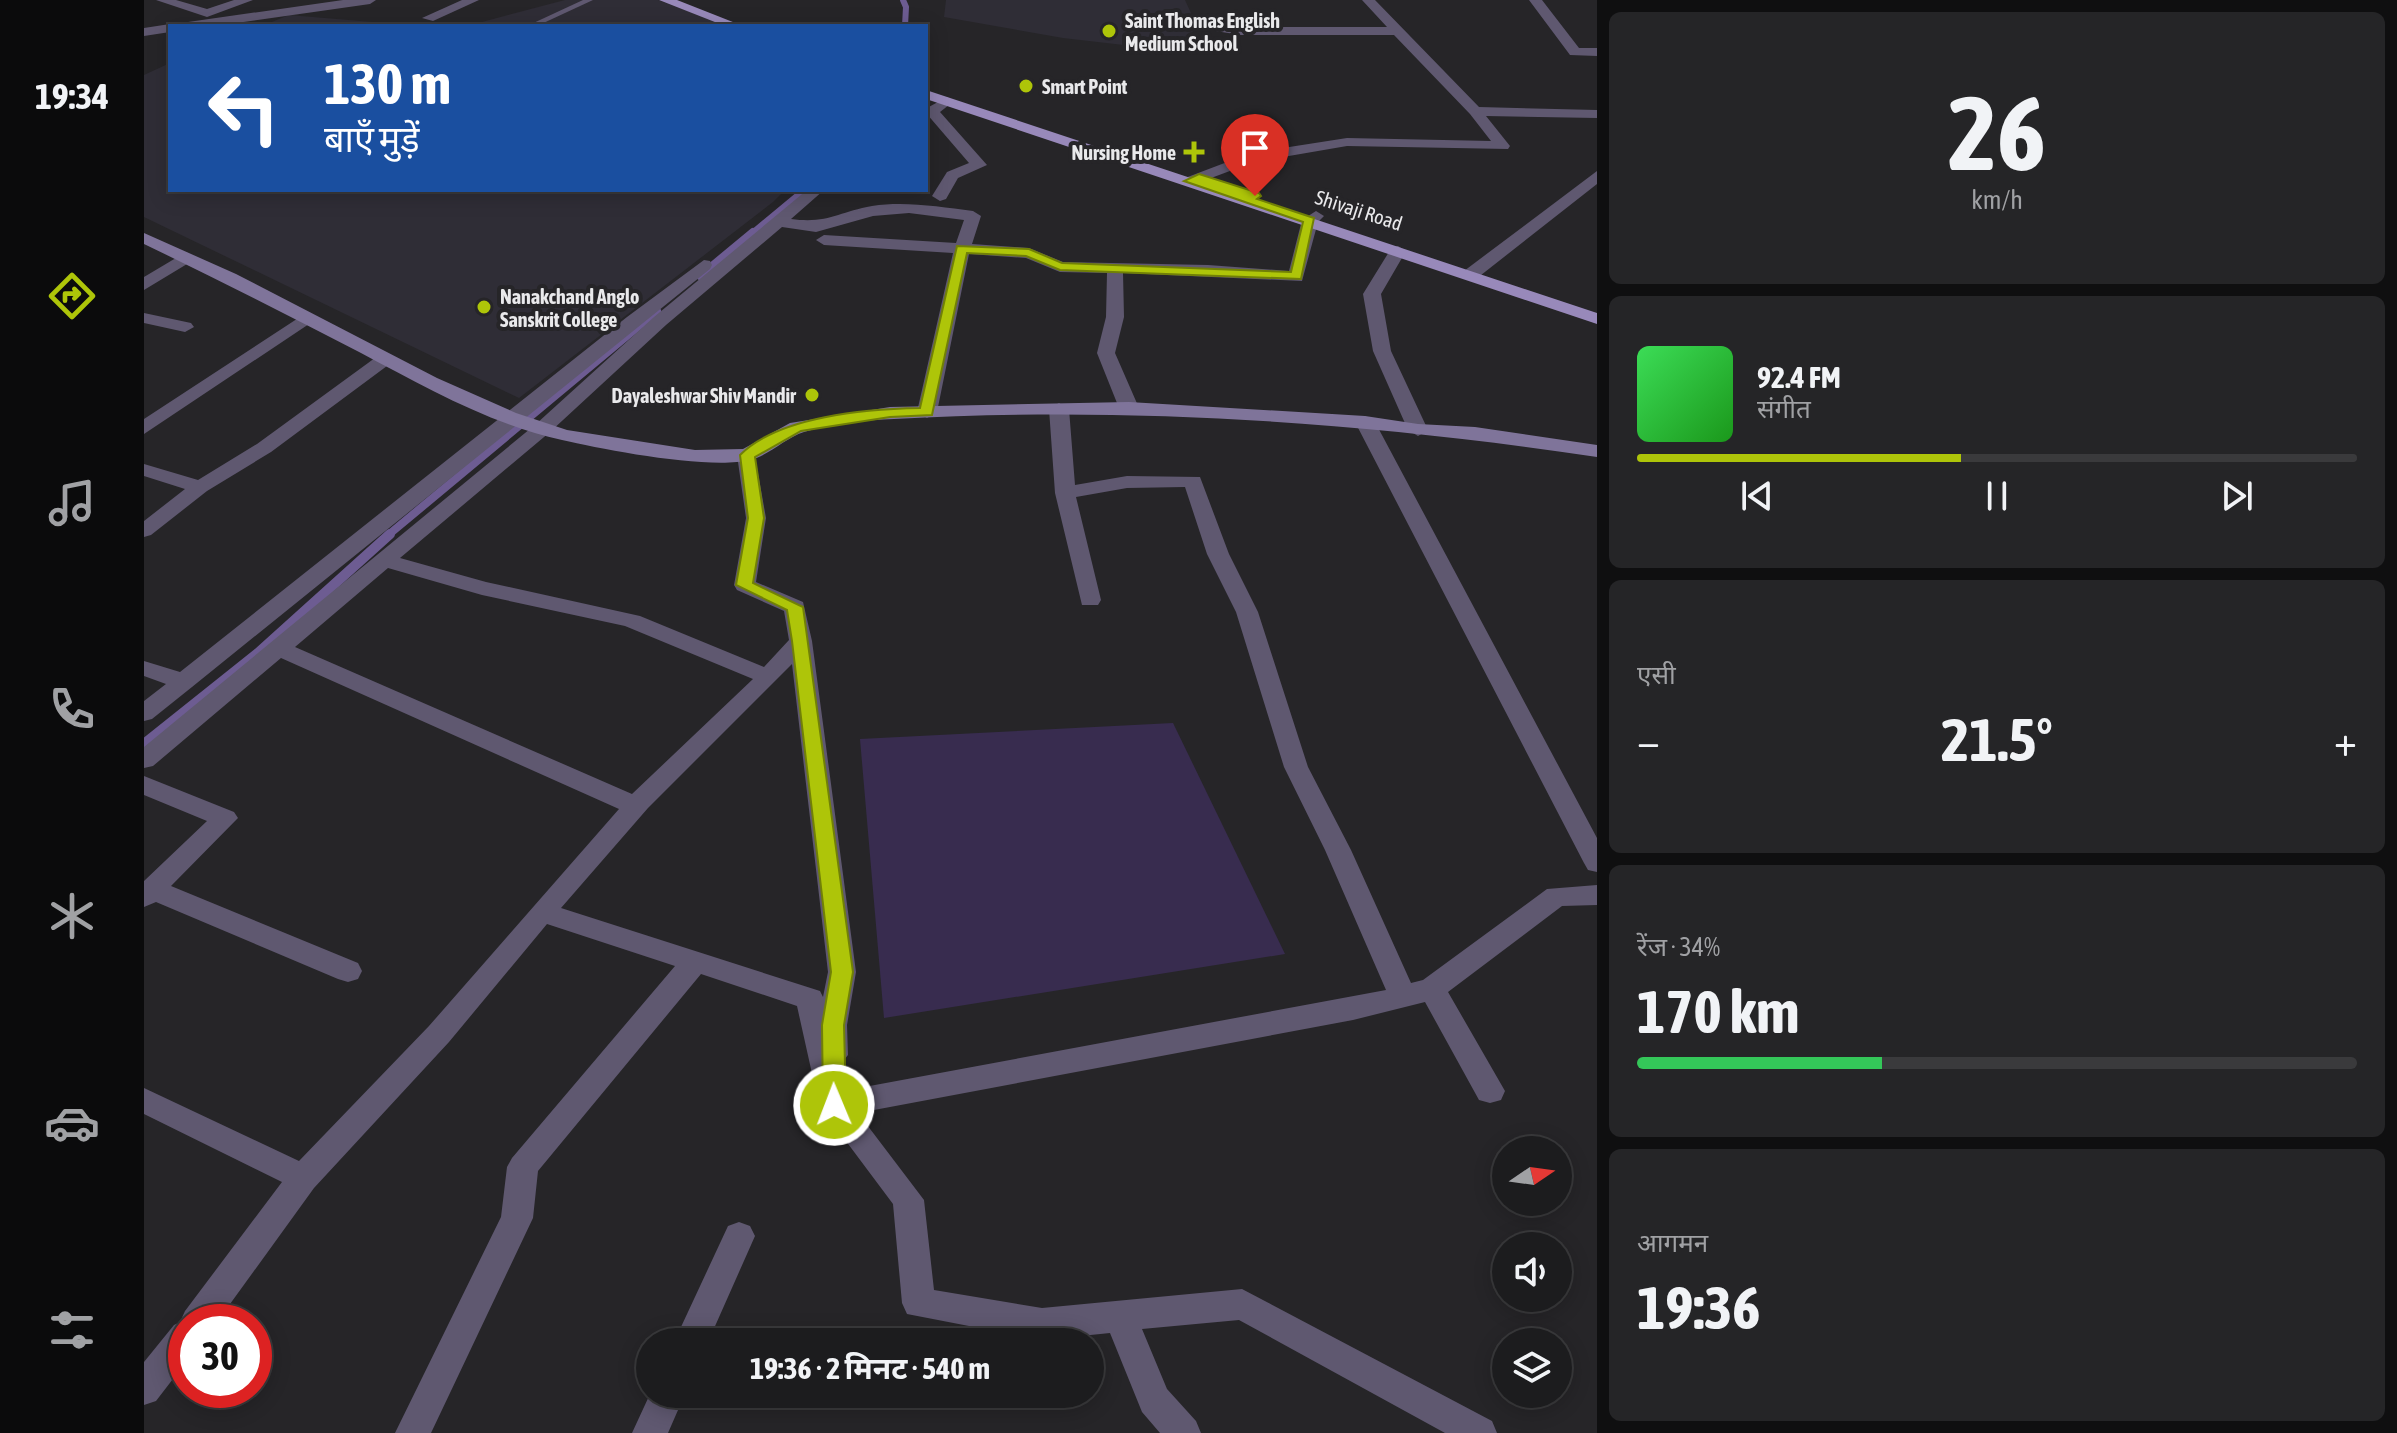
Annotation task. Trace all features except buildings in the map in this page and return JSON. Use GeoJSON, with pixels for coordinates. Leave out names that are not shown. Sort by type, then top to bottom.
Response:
{"type":"FeatureCollection","features":[{"type":"Feature","properties":{"kind":"main road"},"geometry":{"type":"LineString","coordinates":[[665,0],[731,24]]}},
{"type":"Feature","properties":{"kind":"main road"},"geometry":{"type":"LineString","coordinates":[[679,0],[745,24]]}},
{"type":"Feature","properties":{"kind":"main road"},"geometry":{"type":"LineString","coordinates":[[928,93],[1194,179]]}},
{"type":"Feature","properties":{"kind":"main road"},"geometry":{"type":"LineString","coordinates":[[928,93],[1313,218],[1398,251],[1473,272],[1597,319]]}},
{"type":"Feature","properties":{"kind":"main road","name":"Shivaji Road"},"geometry":{"type":"LineString","coordinates":[[1313,218],[1597,310]]}},
{"type":"Feature","properties":{"kind":"street"},"geometry":{"type":"LineString","coordinates":[[162,0],[207,13],[247,0]]}},
{"type":"Feature","properties":{"kind":"street"},"geometry":{"type":"LineString","coordinates":[[202,24],[370,0]]}},
{"type":"Feature","properties":{"kind":"street"},"geometry":{"type":"LineString","coordinates":[[428,18],[473,0]]}},
{"type":"Feature","properties":{"kind":"street"},"geometry":{"type":"LineString","coordinates":[[1194,179],[1251,158],[1347,142],[1503,146],[1475,111],[1368,0]]}},
{"type":"Feature","properties":{"kind":"street"},"geometry":{"type":"LineString","coordinates":[[1535,0],[1575,52],[1597,52]]}},
{"type":"Feature","properties":{"kind":"street"},"geometry":{"type":"LineString","coordinates":[[1196,24],[1241,31],[1396,31]]}},
{"type":"Feature","properties":{"kind":"street"},"geometry":{"type":"LineString","coordinates":[[144,32],[168,28]]}},
{"type":"Feature","properties":{"kind":"street"},"geometry":{"type":"LineString","coordinates":[[940,196],[952,175],[979,165],[932,111],[947,101]]}},
{"type":"Feature","properties":{"kind":"street"},"geometry":{"type":"LineString","coordinates":[[1475,111],[1597,114]]}},
{"type":"Feature","properties":{"kind":"street"},"geometry":{"type":"LineString","coordinates":[[1473,272],[1597,176]]}},
{"type":"Feature","properties":{"kind":"street"},"geometry":{"type":"LineString","coordinates":[[144,713],[350,551],[794,192]]}},
{"type":"Feature","properties":{"kind":"street"},"geometry":{"type":"LineString","coordinates":[[144,760],[542,428],[660,321],[814,192]]}},
{"type":"Feature","properties":{"kind":"street"},"geometry":{"type":"LineString","coordinates":[[779,222],[816,227],[872,211],[909,208],[973,216],[962,249],[927,412]]}},
{"type":"Feature","properties":{"kind":"street"},"geometry":{"type":"LineString","coordinates":[[824,240],[1029,253],[1060,267],[1296,277],[1313,218]]}},
{"type":"Feature","properties":{"kind":"street"},"geometry":{"type":"LineString","coordinates":[[144,238],[385,359],[512,418],[564,435],[695,456],[747,455],[797,427],[890,413],[1129,408],[1365,422],[1418,430],[1475,433],[1597,451]]}},
{"type":"Feature","properties":{"kind":"street"},"geometry":{"type":"LineString","coordinates":[[1398,251],[1372,294],[1382,351],[1418,430]]}},
{"type":"Feature","properties":{"kind":"street"},"geometry":{"type":"LineString","coordinates":[[144,285],[186,257]]}},
{"type":"Feature","properties":{"kind":"street"},"geometry":{"type":"LineString","coordinates":[[1115,268],[1115,317],[1106,353],[1129,408]]}},
{"type":"Feature","properties":{"kind":"street"},"geometry":{"type":"LineString","coordinates":[[144,318],[185,327]]}},
{"type":"Feature","properties":{"kind":"street"},"geometry":{"type":"LineString","coordinates":[[148,422],[306,318]]}},
{"type":"Feature","properties":{"kind":"street"},"geometry":{"type":"LineString","coordinates":[[144,531],[200,487],[264,448],[385,359]]}},
{"type":"Feature","properties":{"kind":"street"},"geometry":{"type":"LineString","coordinates":[[1059,409],[1065,493],[1090,600]]}},
{"type":"Feature","properties":{"kind":"street"},"geometry":{"type":"LineString","coordinates":[[1365,422],[1597,863]]}},
{"type":"Feature","properties":{"kind":"street"},"geometry":{"type":"LineString","coordinates":[[747,455],[756,518],[745,585],[795,607],[801,641],[842,972],[833,1025],[834,1105]]}},
{"type":"Feature","properties":{"kind":"street"},"geometry":{"type":"LineString","coordinates":[[144,470],[200,487]]}},
{"type":"Feature","properties":{"kind":"street"},"geometry":{"type":"LineString","coordinates":[[1065,493],[1127,482],[1193,481],[1218,554],[1247,612],[1296,767],[1338,850],[1403,997]]}},
{"type":"Feature","properties":{"kind":"street"},"geometry":{"type":"LineString","coordinates":[[382,560],[482,588],[632,621],[768,677]]}},
{"type":"Feature","properties":{"kind":"street"},"geometry":{"type":"LineString","coordinates":[[210,1304],[303,1178],[439,1034],[636,806],[801,641]]}},
{"type":"Feature","properties":{"kind":"street"},"geometry":{"type":"LineString","coordinates":[[278,648],[636,806]]}},
{"type":"Feature","properties":{"kind":"street"},"geometry":{"type":"LineString","coordinates":[[144,668],[184,682]]}},
{"type":"Feature","properties":{"kind":"street"},"geometry":{"type":"LineString","coordinates":[[144,785],[225,818],[148,893],[348,971]]}},
{"type":"Feature","properties":{"kind":"street"},"geometry":{"type":"LineString","coordinates":[[834,1105],[1353,1009],[1403,997],[1432,989],[1556,896],[1597,895]]}},
{"type":"Feature","properties":{"kind":"street"},"geometry":{"type":"LineString","coordinates":[[542,912],[810,999],[834,1105],[908,1200],[919,1303],[1042,1324],[1242,1304],[1479,1433]]}},
{"type":"Feature","properties":{"kind":"street"},"geometry":{"type":"LineString","coordinates":[[413,1433],[517,1218],[523,1167],[696,961]]}},
{"type":"Feature","properties":{"kind":"street"},"geometry":{"type":"LineString","coordinates":[[1432,989],[1490,1091]]}},
{"type":"Feature","properties":{"kind":"street"},"geometry":{"type":"LineString","coordinates":[[144,1100],[303,1178]]}},
{"type":"Feature","properties":{"kind":"street"},"geometry":{"type":"LineString","coordinates":[[697,1328],[739,1236]]}},
{"type":"Feature","properties":{"kind":"street"},"geometry":{"type":"LineString","coordinates":[[1120,1317],[1154,1400],[1183,1433]]}},
{"type":"Feature","properties":{"kind":"street"},"geometry":{"type":"LineString","coordinates":[[144,1389],[168,1359]]}},
{"type":"Feature","properties":{"kind":"street"},"geometry":{"type":"LineString","coordinates":[[650,1433],[662,1408]]}},
{"type":"Feature","properties":{"kind":"lane"},"geometry":{"type":"LineString","coordinates":[[535,24],[589,0]]}},
{"type":"Feature","properties":{"kind":"shaded area"},"geometry":{"type":"Polygon","coordinates":[[[565,0],[658,0],[723,24],[475,24],[565,0]]]}},
{"type":"Feature","properties":{"kind":"shaded area","name":"Saint Thomas English Medium School"},"geometry":{"type":"Polygon","coordinates":[[[946,0],[1185,0],[1196,24],[1189,41],[1167,50],[1063,38],[944,17],[946,0]]]}},
{"type":"Feature","properties":{"kind":"shaded area"},"geometry":{"type":"Polygon","coordinates":[[[289,15],[396,24],[267,24],[289,15]]]}},
{"type":"Feature","properties":{"kind":"shaded area","name":"Nanakchand Anglo Sanskrit College"},"geometry":{"type":"Polygon","coordinates":[[[168,64],[168,192],[783,192],[519,398],[144,217],[144,75],[168,64]]]}},
{"type":"Feature","properties":{"kind":"shaded area"},"geometry":{"type":"Polygon","coordinates":[[[1173,723],[1285,954],[884,1018],[860,739],[1173,723]]]}},
{"type":"Feature","properties":{"kind":"waterway"},"geometry":{"type":"LineString","coordinates":[[903,0],[905,24]]}},
{"type":"Feature","properties":{"kind":"waterway"},"geometry":{"type":"LineString","coordinates":[[751,234],[802,192]]}},
{"type":"Feature","properties":{"kind":"waterway"},"geometry":{"type":"LineString","coordinates":[[700,276],[753,232]]}},
{"type":"Feature","properties":{"kind":"waterway"},"geometry":{"type":"LineString","coordinates":[[387,536],[657,311]]}},
{"type":"Feature","properties":{"kind":"waterway"},"geometry":{"type":"LineString","coordinates":[[144,744],[258,653],[390,534]]}},
{"type":"Feature","properties":{"kind":"place","name":"Saint Thomas English Medium School"},"geometry":{"type":"Point","coordinates":[1109,31]}},
{"type":"Feature","properties":{"kind":"place","name":"Smart Point"},"geometry":{"type":"Point","coordinates":[1026,86]}},
{"type":"Feature","properties":{"kind":"place","name":"Nursing Home"},"geometry":{"type":"Point","coordinates":[1194,152]}},
{"type":"Feature","properties":{"kind":"place","name":"Nanakchand Anglo Sanskrit College"},"geometry":{"type":"Point","coordinates":[484,307]}},
{"type":"Feature","properties":{"kind":"place","name":"Dayaleshwar Shiv Mandir"},"geometry":{"type":"Point","coordinates":[812,395]}},
{"type":"Feature","properties":{"kind":"route"},"geometry":{"type":"LineString","coordinates":[[834,1105],[833,1025],[842,972],[801,641],[795,607],[745,585],[756,518],[747,455],[797,427],[890,413],[927,412],[941,335],[962,249],[1029,253],[1060,267],[1208,270],[1296,277],[1310,220],[1190,181],[1199,177],[1255,196]]}}]}
